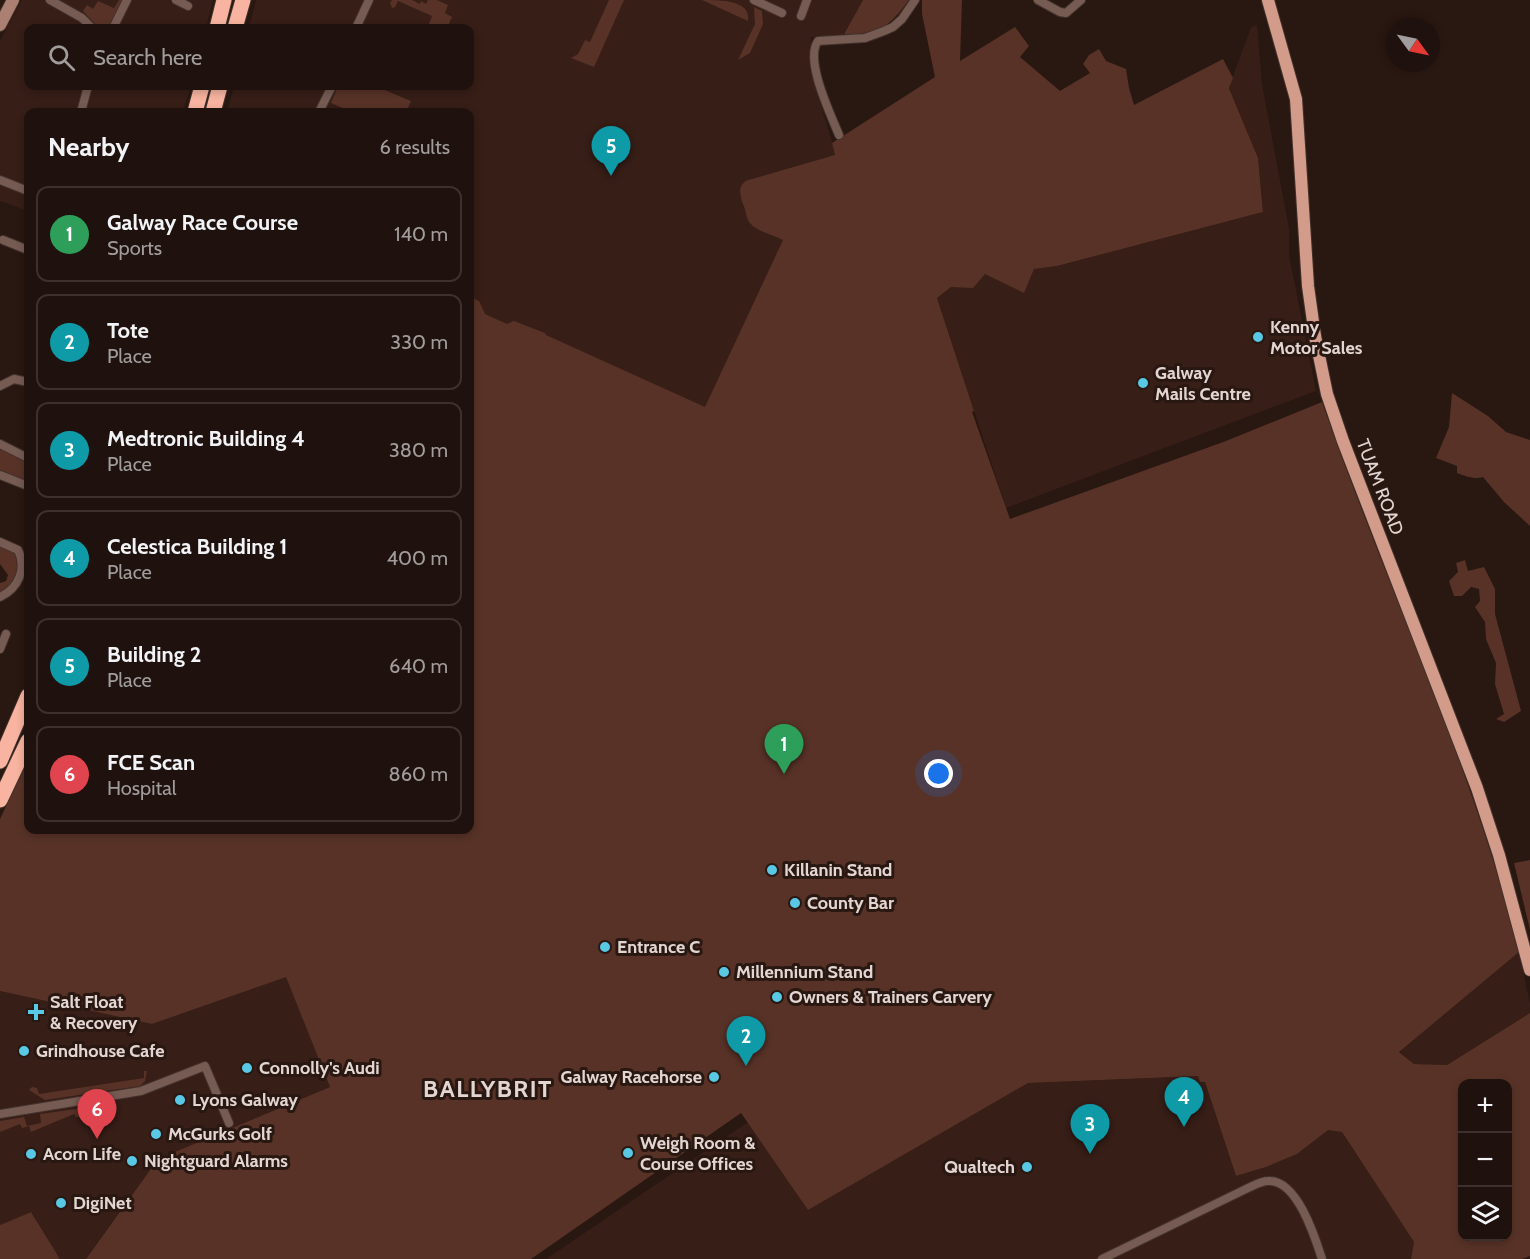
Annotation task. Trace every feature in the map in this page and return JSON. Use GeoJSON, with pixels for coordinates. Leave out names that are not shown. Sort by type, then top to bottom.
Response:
{"type":"FeatureCollection","features":[{"type":"Feature","properties":{"kind":"highway"},"geometry":{"type":"LineString","coordinates":[[236,24],[243,0]]}},
{"type":"Feature","properties":{"kind":"highway"},"geometry":{"type":"LineString","coordinates":[[218,24],[223,4]]}},
{"type":"Feature","properties":{"kind":"highway"},"geometry":{"type":"LineString","coordinates":[[196,108],[201,90]]}},
{"type":"Feature","properties":{"kind":"highway"},"geometry":{"type":"LineString","coordinates":[[214,108],[219,90]]}},
{"type":"Feature","properties":{"kind":"highway"},"geometry":{"type":"LineString","coordinates":[[0,761],[24,705]]}},
{"type":"Feature","properties":{"kind":"highway"},"geometry":{"type":"LineString","coordinates":[[0,800],[24,749]]}},
{"type":"Feature","properties":{"kind":"main road"},"geometry":{"type":"LineString","coordinates":[[0,24],[13,0]]}},
{"type":"Feature","properties":{"kind":"main road","name":"TUAM ROAD"},"geometry":{"type":"LineString","coordinates":[[1268,0],[1296,99],[1308,286],[1327,394],[1343,441],[1478,788],[1502,863],[1530,970]]}},
{"type":"Feature","properties":{"kind":"street"},"geometry":{"type":"LineString","coordinates":[[50,0],[82,18],[88,24]]}},
{"type":"Feature","properties":{"kind":"street"},"geometry":{"type":"LineString","coordinates":[[115,24],[127,0]]}},
{"type":"Feature","properties":{"kind":"street"},"geometry":{"type":"LineString","coordinates":[[176,0],[188,6]]}},
{"type":"Feature","properties":{"kind":"street"},"geometry":{"type":"LineString","coordinates":[[358,24],[369,0]]}},
{"type":"Feature","properties":{"kind":"street"},"geometry":{"type":"LineString","coordinates":[[754,0],[782,13]]}},
{"type":"Feature","properties":{"kind":"street"},"geometry":{"type":"LineString","coordinates":[[801,16],[807,0]]}},
{"type":"Feature","properties":{"kind":"street"},"geometry":{"type":"LineString","coordinates":[[839,135],[816,74],[813,57],[815,45],[818,41],[865,38],[893,27],[915,0]]}},
{"type":"Feature","properties":{"kind":"street"},"geometry":{"type":"LineString","coordinates":[[1038,0],[1066,13],[1081,0]]}},
{"type":"Feature","properties":{"kind":"street"},"geometry":{"type":"LineString","coordinates":[[82,108],[87,90]]}},
{"type":"Feature","properties":{"kind":"street"},"geometry":{"type":"LineString","coordinates":[[321,108],[330,90]]}},
{"type":"Feature","properties":{"kind":"street"},"geometry":{"type":"LineString","coordinates":[[0,180],[24,189]]}},
{"type":"Feature","properties":{"kind":"street"},"geometry":{"type":"LineString","coordinates":[[3,240],[24,248]]}},
{"type":"Feature","properties":{"kind":"street"},"geometry":{"type":"LineString","coordinates":[[0,386],[14,380],[24,381]]}},
{"type":"Feature","properties":{"kind":"street"},"geometry":{"type":"LineString","coordinates":[[0,444],[24,456]]}},
{"type":"Feature","properties":{"kind":"street"},"geometry":{"type":"LineString","coordinates":[[0,475],[24,484]]}},
{"type":"Feature","properties":{"kind":"street"},"geometry":{"type":"LineString","coordinates":[[0,542],[18,550],[22,567],[16,584],[0,597]]}},
{"type":"Feature","properties":{"kind":"street"},"geometry":{"type":"LineString","coordinates":[[0,648],[6,634]]}},
{"type":"Feature","properties":{"kind":"street"},"geometry":{"type":"LineString","coordinates":[[0,1114],[141,1091],[205,1066],[230,1123]]}},
{"type":"Feature","properties":{"kind":"street"},"geometry":{"type":"LineString","coordinates":[[1102,1259],[1269,1180],[1285,1186],[1294,1194],[1312,1230],[1322,1259]]}},
{"type":"Feature","properties":{"kind":"shaded area"},"geometry":{"type":"Polygon","coordinates":[[[22,0],[213,0],[207,24],[24,24],[24,90],[190,90],[184,108],[24,108],[24,210],[0,201],[0,41],[22,0]]]}},
{"type":"Feature","properties":{"kind":"shaded area"},"geometry":{"type":"Polygon","coordinates":[[[119,0],[122,0],[110,24],[95,24],[83,11],[87,5],[93,9],[98,1],[114,8],[119,0]]]}},
{"type":"Feature","properties":{"kind":"shaded area"},"geometry":{"type":"Polygon","coordinates":[[[256,0],[863,0],[843,35],[811,37],[810,69],[836,155],[748,180],[740,189],[752,225],[799,212],[817,470],[474,363],[474,108],[228,108],[233,90],[474,90],[474,24],[250,24],[256,0]]]}},
{"type":"Feature","properties":{"kind":"shaded area"},"geometry":{"type":"Polygon","coordinates":[[[392,0],[412,0],[426,4],[428,0],[437,0],[448,5],[445,13],[452,17],[449,24],[429,24],[432,16],[398,1],[392,8],[390,3],[392,0]]]}},
{"type":"Feature","properties":{"kind":"shaded area"},"geometry":{"type":"Polygon","coordinates":[[[609,0],[624,0],[594,67],[571,58],[578,54],[585,40],[590,42],[609,0]]]}},
{"type":"Feature","properties":{"kind":"shaded area"},"geometry":{"type":"Polygon","coordinates":[[[702,0],[726,1],[740,5],[748,14],[748,21],[702,0]]]}},
{"type":"Feature","properties":{"kind":"shaded area"},"geometry":{"type":"Polygon","coordinates":[[[863,0],[909,0],[882,28],[866,33],[844,34],[863,0]]]}},
{"type":"Feature","properties":{"kind":"shaded area"},"geometry":{"type":"Polygon","coordinates":[[[922,0],[962,0],[960,61],[1015,27],[1029,46],[1020,57],[1060,91],[1090,73],[1083,64],[1089,55],[1099,49],[1106,61],[1126,69],[1134,105],[1223,59],[1233,78],[1229,88],[1258,158],[1263,212],[1057,266],[1034,269],[1024,293],[985,274],[973,288],[951,287],[937,298],[974,411],[972,412],[1010,519],[1226,441],[1322,402],[1453,743],[1500,882],[1519,952],[1399,1052],[1414,1064],[1447,1065],[1530,1013],[1530,1256],[1522,1259],[1411,1259],[1414,1242],[1342,1132],[1328,1130],[1297,1154],[1236,1176],[1205,1082],[1200,1082],[1198,1076],[1028,1083],[808,1210],[741,1113],[531,1259],[86,1259],[158,1159],[330,1087],[286,977],[152,1024],[0,991],[0,819],[24,768],[24,834],[474,834],[474,299],[479,301],[485,314],[507,324],[514,321],[545,333],[705,407],[783,240],[760,231],[749,222],[741,197],[741,186],[748,180],[835,155],[832,143],[935,77],[922,14],[922,0]]]}},
{"type":"Feature","properties":{"kind":"shaded area"},"geometry":{"type":"Polygon","coordinates":[[[754,7],[762,11],[763,24],[750,53],[738,60],[755,24],[754,7]]]}},
{"type":"Feature","properties":{"kind":"shaded area"},"geometry":{"type":"Polygon","coordinates":[[[1257,25],[1262,84],[1289,228],[1289,255],[1316,391],[1006,508],[937,298],[951,287],[985,274],[1057,266],[1263,212],[1258,158],[1229,87],[1251,27],[1257,25]]]}},
{"type":"Feature","properties":{"kind":"shaded area"},"geometry":{"type":"Polygon","coordinates":[[[336,90],[385,90],[411,101],[408,108],[343,108],[331,103],[336,90]]]}},
{"type":"Feature","properties":{"kind":"shaded area"},"geometry":{"type":"Polygon","coordinates":[[[1452,393],[1488,416],[1506,432],[1530,440],[1530,526],[1504,502],[1483,477],[1473,478],[1457,473],[1457,466],[1436,458],[1449,427],[1452,393]]]}},
{"type":"Feature","properties":{"kind":"shaded area"},"geometry":{"type":"Polygon","coordinates":[[[3,448],[24,458],[24,481],[0,472],[0,450],[3,448]]]}},
{"type":"Feature","properties":{"kind":"shaded area"},"geometry":{"type":"Polygon","coordinates":[[[0,546],[15,551],[17,571],[14,580],[0,593],[0,583],[6,581],[8,575],[0,564],[0,546]]]}},
{"type":"Feature","properties":{"kind":"shaded area"},"geometry":{"type":"Polygon","coordinates":[[[1465,560],[1468,571],[1484,567],[1495,589],[1495,614],[1521,711],[1504,722],[1496,719],[1504,714],[1495,684],[1496,663],[1486,639],[1485,622],[1475,607],[1480,601],[1479,589],[1471,587],[1462,596],[1454,596],[1449,581],[1458,572],[1456,563],[1465,560]]]}},
{"type":"Feature","properties":{"kind":"shaded area"},"geometry":{"type":"Polygon","coordinates":[[[1530,860],[1530,930],[1514,863],[1530,860]]]}},
{"type":"Feature","properties":{"kind":"shaded area"},"geometry":{"type":"Polygon","coordinates":[[[1519,952],[1530,1013],[1447,1065],[1414,1064],[1399,1051],[1519,952]]]}},
{"type":"Feature","properties":{"kind":"shaded area"},"geometry":{"type":"Polygon","coordinates":[[[287,976],[330,1087],[158,1159],[86,1259],[60,1259],[31,1212],[0,1225],[0,991],[152,1024],[287,976]]]}},
{"type":"Feature","properties":{"kind":"shaded area"},"geometry":{"type":"Polygon","coordinates":[[[144,1071],[147,1071],[145,1081],[140,1086],[45,1100],[29,1090],[32,1087],[37,1088],[39,1094],[144,1078],[144,1071]]]}},
{"type":"Feature","properties":{"kind":"shaded area"},"geometry":{"type":"Polygon","coordinates":[[[1199,1076],[1200,1081],[1205,1082],[1236,1176],[1297,1154],[1328,1129],[1342,1132],[1414,1242],[1411,1259],[546,1259],[748,1122],[809,1209],[1028,1083],[1199,1076]]]}},
{"type":"Feature","properties":{"kind":"shaded area"},"geometry":{"type":"Polygon","coordinates":[[[84,1108],[94,1113],[90,1116],[76,1117],[74,1114],[31,1132],[29,1126],[22,1128],[20,1124],[0,1132],[0,1121],[24,1117],[27,1126],[41,1123],[40,1114],[84,1108]]]}},
{"type":"Feature","properties":{"kind":"shaded area"},"geometry":{"type":"Polygon","coordinates":[[[31,1212],[60,1259],[0,1259],[0,1225],[31,1212]]]}},
{"type":"Feature","properties":{"kind":"place","name":"Building 2"},"geometry":{"type":"Point","coordinates":[611,176]}},
{"type":"Feature","properties":{"kind":"place","name":"Kenny Motor Sales"},"geometry":{"type":"Point","coordinates":[1258,337]}},
{"type":"Feature","properties":{"kind":"place","name":"Galway Mails Centre"},"geometry":{"type":"Point","coordinates":[1143,383]}},
{"type":"Feature","properties":{"kind":"place","name":"Galway Race Course"},"geometry":{"type":"Point","coordinates":[784,774]}},
{"type":"Feature","properties":{"kind":"place","name":"Killanin Stand"},"geometry":{"type":"Point","coordinates":[772,870]}},
{"type":"Feature","properties":{"kind":"place","name":"County Bar"},"geometry":{"type":"Point","coordinates":[795,903]}},
{"type":"Feature","properties":{"kind":"place","name":"Entrance C"},"geometry":{"type":"Point","coordinates":[605,947]}},
{"type":"Feature","properties":{"kind":"place","name":"Millennium Stand"},"geometry":{"type":"Point","coordinates":[724,972]}},
{"type":"Feature","properties":{"kind":"place","name":"Owners & Trainers Carvery"},"geometry":{"type":"Point","coordinates":[777,997]}},
{"type":"Feature","properties":{"kind":"place","name":"Salt Float & Recovery"},"geometry":{"type":"Point","coordinates":[36,1012]}},
{"type":"Feature","properties":{"kind":"place","name":"Grindhouse Cafe"},"geometry":{"type":"Point","coordinates":[24,1051]}},
{"type":"Feature","properties":{"kind":"place","name":"Tote"},"geometry":{"type":"Point","coordinates":[746,1066]}},
{"type":"Feature","properties":{"kind":"place","name":"Connolly's Audi"},"geometry":{"type":"Point","coordinates":[247,1068]}},
{"type":"Feature","properties":{"kind":"place","name":"Galway Racehorse"},"geometry":{"type":"Point","coordinates":[714,1077]}},
{"type":"Feature","properties":{"kind":"place","name":"Lyons Galway"},"geometry":{"type":"Point","coordinates":[180,1100]}},
{"type":"Feature","properties":{"kind":"place","name":"Celestica Building 1"},"geometry":{"type":"Point","coordinates":[1184,1127]}},
{"type":"Feature","properties":{"kind":"place","name":"McGurks Golf"},"geometry":{"type":"Point","coordinates":[156,1134]}},
{"type":"Feature","properties":{"kind":"place","name":"FCE Scan"},"geometry":{"type":"Point","coordinates":[97,1139]}},
{"type":"Feature","properties":{"kind":"place","name":"Weigh Room & Course Offices"},"geometry":{"type":"Point","coordinates":[628,1153]}},
{"type":"Feature","properties":{"kind":"place","name":"Acorn Life"},"geometry":{"type":"Point","coordinates":[31,1154]}},
{"type":"Feature","properties":{"kind":"place","name":"Medtronic Building 4"},"geometry":{"type":"Point","coordinates":[1090,1154]}},
{"type":"Feature","properties":{"kind":"place","name":"Nightguard Alarms"},"geometry":{"type":"Point","coordinates":[132,1161]}},
{"type":"Feature","properties":{"kind":"place","name":"Qualtech"},"geometry":{"type":"Point","coordinates":[1027,1167]}},
{"type":"Feature","properties":{"kind":"place","name":"DigiNet"},"geometry":{"type":"Point","coordinates":[61,1203]}},
{"type":"Feature","properties":{"kind":"district","name":"BALLYBRIT"},"geometry":{"type":"Point","coordinates":[488,1088]}}]}
